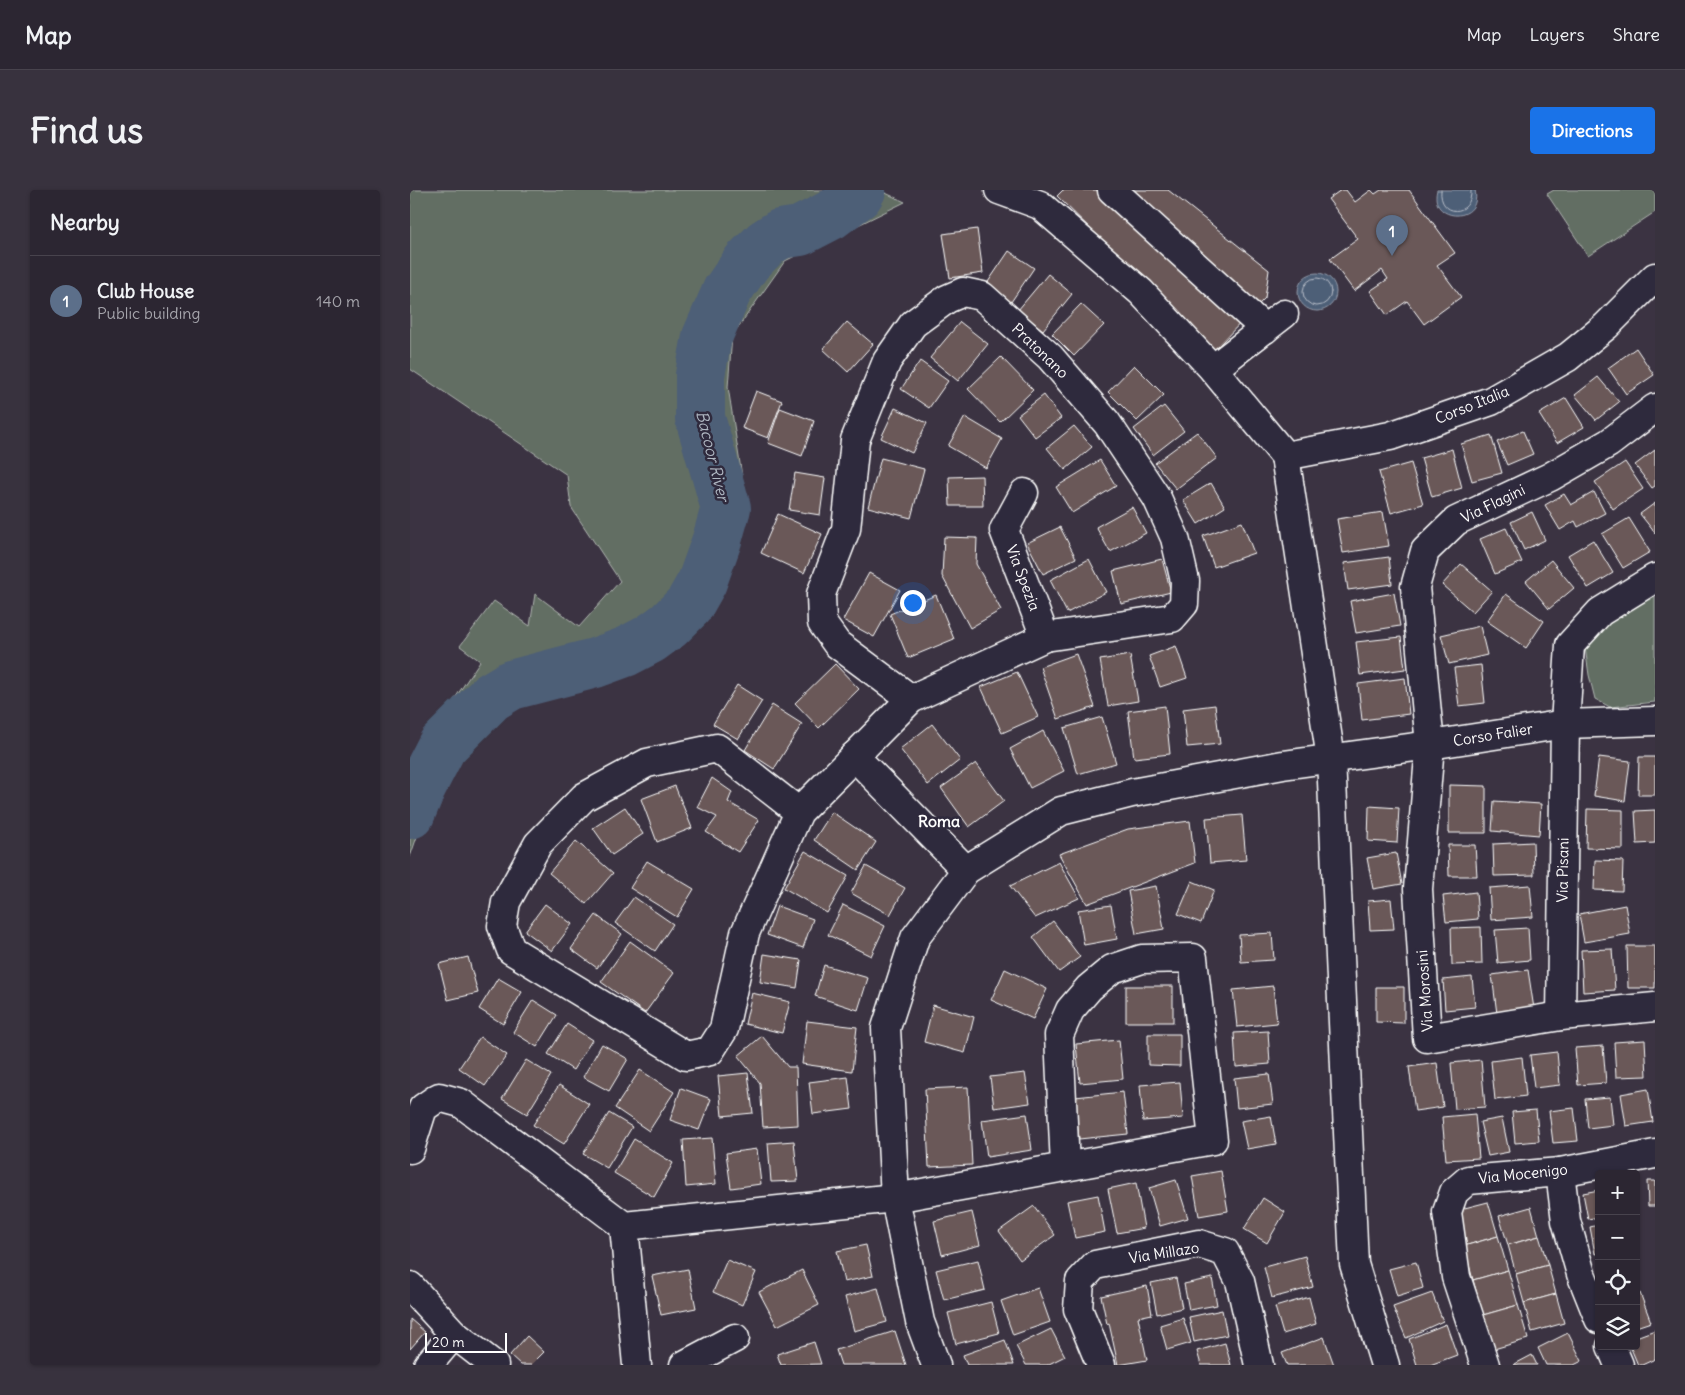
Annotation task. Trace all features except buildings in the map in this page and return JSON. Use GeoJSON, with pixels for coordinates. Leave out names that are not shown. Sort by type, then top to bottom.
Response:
{"type":"FeatureCollection","features":[{"type":"Feature","properties":{"kind":"street"},"geometry":{"type":"LineString","coordinates":[[999,190],[1048,198],[1141,292],[1213,369],[1285,456],[1331,759],[1354,1264],[1385,1365]]}},
{"type":"Feature","properties":{"kind":"street"},"geometry":{"type":"LineString","coordinates":[[1112,190],[1275,322],[1213,369]]}},
{"type":"Feature","properties":{"kind":"street","name":"Corso Italia"},"geometry":{"type":"LineString","coordinates":[[1285,456],[1390,436],[1491,401],[1568,357],[1606,326],[1655,277]]}},
{"type":"Feature","properties":{"kind":"street","name":"Pratonano"},"geometry":{"type":"LineString","coordinates":[[964,292],[982,296],[1056,364],[1107,423],[1157,498],[1175,538],[1185,581],[1184,604],[1172,618],[1045,637],[911,699],[837,644],[822,623],[821,594],[846,529],[854,440],[887,361],[913,324],[947,299],[964,292]]}},
{"type":"Feature","properties":{"kind":"street","name":"Via Flagini"},"geometry":{"type":"LineString","coordinates":[[1430,745],[1415,587],[1425,551],[1456,521],[1550,477],[1609,443],[1655,408]]}},
{"type":"Feature","properties":{"kind":"street","name":"Via Spezia"},"geometry":{"type":"LineString","coordinates":[[1024,493],[1004,530],[1045,637]]}},
{"type":"Feature","properties":{"kind":"street","name":"Via Pisani"},"geometry":{"type":"LineString","coordinates":[[1561,1016],[1564,724],[1570,645],[1600,612],[1655,578]]}},
{"type":"Feature","properties":{"kind":"street"},"geometry":{"type":"LineString","coordinates":[[799,812],[717,748],[647,763],[584,797],[538,844],[506,902],[502,926],[511,950],[686,1056],[710,1051],[724,1029],[745,932],[799,812],[911,699]]}},
{"type":"Feature","properties":{"kind":"street","name":"Corso Falier"},"geometry":{"type":"LineString","coordinates":[[966,870],[1061,811],[1132,793],[1283,765],[1564,724],[1655,721]]}},
{"type":"Feature","properties":{"kind":"street","name":"Via Morosini"},"geometry":{"type":"LineString","coordinates":[[1430,745],[1418,889],[1427,1038],[1561,1016],[1655,1007]]}},
{"type":"Feature","properties":{"kind":"street"},"geometry":{"type":"LineString","coordinates":[[854,756],[966,870],[915,938],[886,1028],[896,1198],[920,1322],[936,1365]]}},
{"type":"Feature","properties":{"kind":"street"},"geometry":{"type":"LineString","coordinates":[[410,1149],[423,1108],[439,1097],[460,1103],[624,1226],[896,1198],[1213,1140],[1193,958],[1142,959],[1112,969],[1089,988],[1070,1010],[1059,1036],[1065,1167]]}},
{"type":"Feature","properties":{"kind":"street","name":"Via Mocenigo"},"geometry":{"type":"LineString","coordinates":[[1485,1365],[1456,1277],[1447,1212],[1454,1192],[1468,1180],[1560,1172],[1655,1154]]}},
{"type":"Feature","properties":{"kind":"street"},"geometry":{"type":"LineString","coordinates":[[1560,1172],[1566,1221],[1581,1274],[1595,1309]]}},
{"type":"Feature","properties":{"kind":"street"},"geometry":{"type":"LineString","coordinates":[[624,1226],[637,1365]]}},
{"type":"Feature","properties":{"kind":"street","name":"Via Millazo"},"geometry":{"type":"LineString","coordinates":[[1101,1365],[1078,1308],[1080,1281],[1095,1265],[1200,1244],[1225,1252],[1240,1281],[1259,1365]]}},
{"type":"Feature","properties":{"kind":"street"},"geometry":{"type":"LineString","coordinates":[[410,1286],[454,1334],[494,1365]]}},
{"type":"Feature","properties":{"kind":"street"},"geometry":{"type":"LineString","coordinates":[[428,1365],[454,1334]]}},
{"type":"Feature","properties":{"kind":"street"},"geometry":{"type":"LineString","coordinates":[[684,1365],[736,1338]]}},
{"type":"Feature","properties":{"kind":"street"},"geometry":{"type":"LineString","coordinates":[[1613,1350],[1619,1365]]}},
{"type":"Feature","properties":{"kind":"green space"},"geometry":{"type":"Polygon","coordinates":[[[410,190],[879,190],[905,202],[785,261],[732,336],[728,387],[747,508],[704,608],[677,636],[660,650],[609,673],[508,705],[450,754],[430,799],[410,857],[410,777],[429,737],[480,661],[460,646],[494,601],[530,626],[535,594],[579,627],[620,581],[571,507],[567,475],[410,369],[410,190]]]}},
{"type":"Feature","properties":{"kind":"green space"},"geometry":{"type":"Polygon","coordinates":[[[1554,190],[1655,190],[1655,212],[1588,256],[1547,194],[1554,190]]]}},
{"type":"Feature","properties":{"kind":"green space"},"geometry":{"type":"Polygon","coordinates":[[[1655,587],[1655,702],[1610,707],[1595,699],[1585,647],[1600,623],[1655,587]]]}},
{"type":"Feature","properties":{"kind":"water"},"geometry":{"type":"Polygon","coordinates":[[[1437,190],[1475,190],[1475,201],[1471,209],[1464,214],[1447,213],[1440,208],[1436,201],[1437,190]]]}},
{"type":"Feature","properties":{"kind":"water"},"geometry":{"type":"Polygon","coordinates":[[[1317,273],[1331,278],[1336,292],[1331,306],[1317,311],[1303,306],[1298,292],[1303,278],[1317,273]]]}},
{"type":"Feature","properties":{"kind":"waterway","name":"Bacoor River"},"geometry":{"type":"LineString","coordinates":[[410,814],[421,787],[442,746],[491,697],[511,685],[595,663],[625,652],[650,639],[669,625],[689,605],[702,582],[726,508],[700,418],[700,375],[707,337],[727,291],[747,262],[766,243],[780,234],[800,231],[831,215],[858,195],[861,190]]}},
{"type":"Feature","properties":{"kind":"place","name":"Club House"},"geometry":{"type":"Point","coordinates":[1392,256]}},
{"type":"Feature","properties":{"kind":"district","name":"Roma"},"geometry":{"type":"Point","coordinates":[939,821]}}]}
